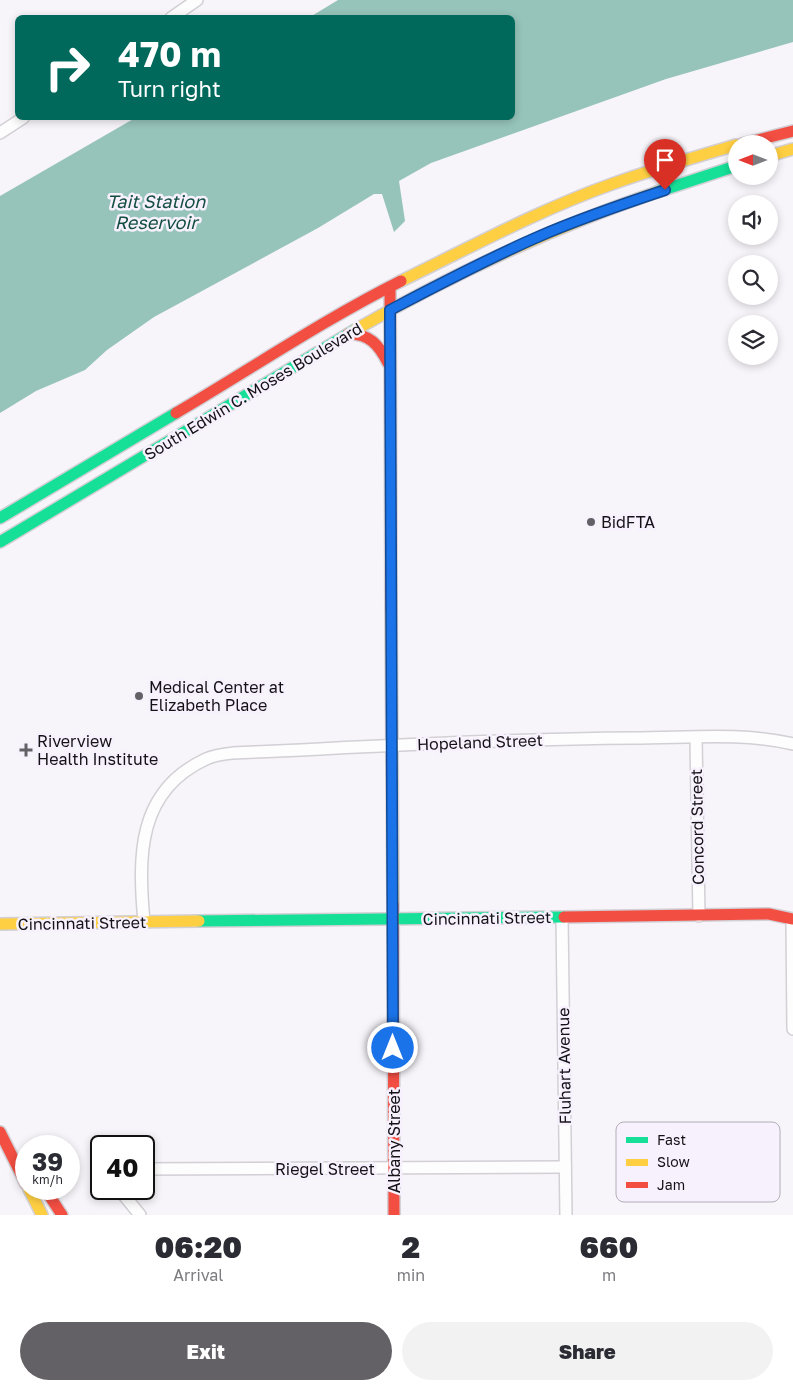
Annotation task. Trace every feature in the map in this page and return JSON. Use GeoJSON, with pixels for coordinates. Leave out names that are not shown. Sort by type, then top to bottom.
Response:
{"type":"FeatureCollection","features":[{"type":"Feature","properties":{"kind":"main road"},"geometry":{"type":"LineString","coordinates":[[778,136],[793,132]]}},
{"type":"Feature","properties":{"kind":"main road","name":"South Edwin C. Moses Boulevard"},"geometry":{"type":"LineString","coordinates":[[0,518],[343,312],[390,288],[522,221],[611,184],[674,163],[728,148]]}},
{"type":"Feature","properties":{"kind":"main road"},"geometry":{"type":"LineString","coordinates":[[778,153],[793,149]]}},
{"type":"Feature","properties":{"kind":"main road","name":"South Edwin C. Moses Boulevard"},"geometry":{"type":"LineString","coordinates":[[0,542],[348,334],[435,286],[541,236],[596,214],[728,169]]}},
{"type":"Feature","properties":{"kind":"main road","name":"Albany Street"},"geometry":{"type":"LineString","coordinates":[[390,288],[394,1215]]}},
{"type":"Feature","properties":{"kind":"main road"},"geometry":{"type":"LineString","coordinates":[[348,334],[358,333],[373,340],[383,351],[390,370]]}},
{"type":"Feature","properties":{"kind":"main road"},"geometry":{"type":"LineString","coordinates":[[139,434],[149,452]]}},
{"type":"Feature","properties":{"kind":"main road"},"geometry":{"type":"LineString","coordinates":[[18,508],[28,525]]}},
{"type":"Feature","properties":{"kind":"main road","name":"Cincinnati Street"},"geometry":{"type":"LineString","coordinates":[[0,924],[769,914],[792,919]]}},
{"type":"Feature","properties":{"kind":"main road"},"geometry":{"type":"LineString","coordinates":[[2,1128],[15,1145]]}},
{"type":"Feature","properties":{"kind":"main road"},"geometry":{"type":"LineString","coordinates":[[2,1128],[15,1158]]}},
{"type":"Feature","properties":{"kind":"main road"},"geometry":{"type":"LineString","coordinates":[[34,1200],[42,1215]]}},
{"type":"Feature","properties":{"kind":"main road"},"geometry":{"type":"LineString","coordinates":[[52,1200],[62,1215]]}},
{"type":"Feature","properties":{"kind":"street"},"geometry":{"type":"LineString","coordinates":[[175,15],[197,0]]}},
{"type":"Feature","properties":{"kind":"street"},"geometry":{"type":"LineString","coordinates":[[0,133],[19,120]]}},
{"type":"Feature","properties":{"kind":"street","name":"Hopeland Street"},"geometry":{"type":"LineString","coordinates":[[144,922],[141,862],[143,841],[148,821],[156,803],[165,791],[190,768],[208,758],[233,753],[392,745],[603,738],[745,737],[793,744]]}},
{"type":"Feature","properties":{"kind":"street","name":"Concord Street"},"geometry":{"type":"LineString","coordinates":[[696,738],[699,916]]}},
{"type":"Feature","properties":{"kind":"street","name":"Fluhart Avenue"},"geometry":{"type":"LineString","coordinates":[[562,917],[566,1215]]}},
{"type":"Feature","properties":{"kind":"street"},"geometry":{"type":"LineString","coordinates":[[792,919],[793,1029]]}},
{"type":"Feature","properties":{"kind":"street","name":"Riegel Street"},"geometry":{"type":"LineString","coordinates":[[155,1169],[565,1167]]}},
{"type":"Feature","properties":{"kind":"street"},"geometry":{"type":"LineString","coordinates":[[128,1200],[140,1215]]}},
{"type":"Feature","properties":{"kind":"water","name":"Tait Station Reservoir"},"geometry":{"type":"Polygon","coordinates":[[[338,0],[793,0],[793,42],[666,79],[431,163],[399,181],[405,221],[394,232],[382,194],[374,194],[318,228],[154,317],[107,350],[85,370],[36,391],[0,413],[0,196],[132,120],[515,120],[515,15],[313,15],[338,0]]]}},
{"type":"Feature","properties":{"kind":"traffic: fast"},"geometry":{"type":"LineString","coordinates":[[657,192],[728,169]]}},
{"type":"Feature","properties":{"kind":"traffic: fast"},"geometry":{"type":"LineString","coordinates":[[0,542],[355,330]]}},
{"type":"Feature","properties":{"kind":"traffic: fast"},"geometry":{"type":"LineString","coordinates":[[0,518],[176,413]]}},
{"type":"Feature","properties":{"kind":"traffic: fast"},"geometry":{"type":"LineString","coordinates":[[199,921],[564,917]]}},
{"type":"Feature","properties":{"kind":"traffic: slow"},"geometry":{"type":"LineString","coordinates":[[401,281],[558,205],[643,173],[728,147]]}},
{"type":"Feature","properties":{"kind":"traffic: slow"},"geometry":{"type":"LineString","coordinates":[[778,153],[793,149]]}},
{"type":"Feature","properties":{"kind":"traffic: slow"},"geometry":{"type":"LineString","coordinates":[[355,330],[428,290],[503,253],[579,221],[657,192]]}},
{"type":"Feature","properties":{"kind":"traffic: slow"},"geometry":{"type":"LineString","coordinates":[[391,611],[393,904]]}},
{"type":"Feature","properties":{"kind":"traffic: slow"},"geometry":{"type":"LineString","coordinates":[[0,924],[199,921]]}},
{"type":"Feature","properties":{"kind":"traffic: slow"},"geometry":{"type":"LineString","coordinates":[[34,1200],[42,1215]]}},
{"type":"Feature","properties":{"kind":"traffic: jam"},"geometry":{"type":"LineString","coordinates":[[777,135],[793,131]]}},
{"type":"Feature","properties":{"kind":"traffic: jam"},"geometry":{"type":"LineString","coordinates":[[176,413],[315,328],[401,281]]}},
{"type":"Feature","properties":{"kind":"traffic: jam"},"geometry":{"type":"LineString","coordinates":[[390,287],[391,611]]}},
{"type":"Feature","properties":{"kind":"traffic: jam"},"geometry":{"type":"LineString","coordinates":[[348,334],[368,338],[377,346],[388,363]]}},
{"type":"Feature","properties":{"kind":"traffic: jam"},"geometry":{"type":"LineString","coordinates":[[393,904],[394,1215]]}},
{"type":"Feature","properties":{"kind":"traffic: jam"},"geometry":{"type":"LineString","coordinates":[[564,917],[769,914],[793,919]]}},
{"type":"Feature","properties":{"kind":"traffic: jam"},"geometry":{"type":"LineString","coordinates":[[0,1132],[15,1162]]}},
{"type":"Feature","properties":{"kind":"traffic: jam"},"geometry":{"type":"LineString","coordinates":[[52,1200],[62,1215]]}},
{"type":"Feature","properties":{"kind":"place","name":"BidFTA"},"geometry":{"type":"Point","coordinates":[591,522]}},
{"type":"Feature","properties":{"kind":"place","name":"Medical Center at Elizabeth Place"},"geometry":{"type":"Point","coordinates":[139,696]}},
{"type":"Feature","properties":{"kind":"place","name":"Riverview Health Institute"},"geometry":{"type":"Point","coordinates":[26,750]}},
{"type":"Feature","properties":{"kind":"route"},"geometry":{"type":"LineString","coordinates":[[393,1048],[394,919],[390,310],[500,254],[541,236],[665,190]]}}]}
